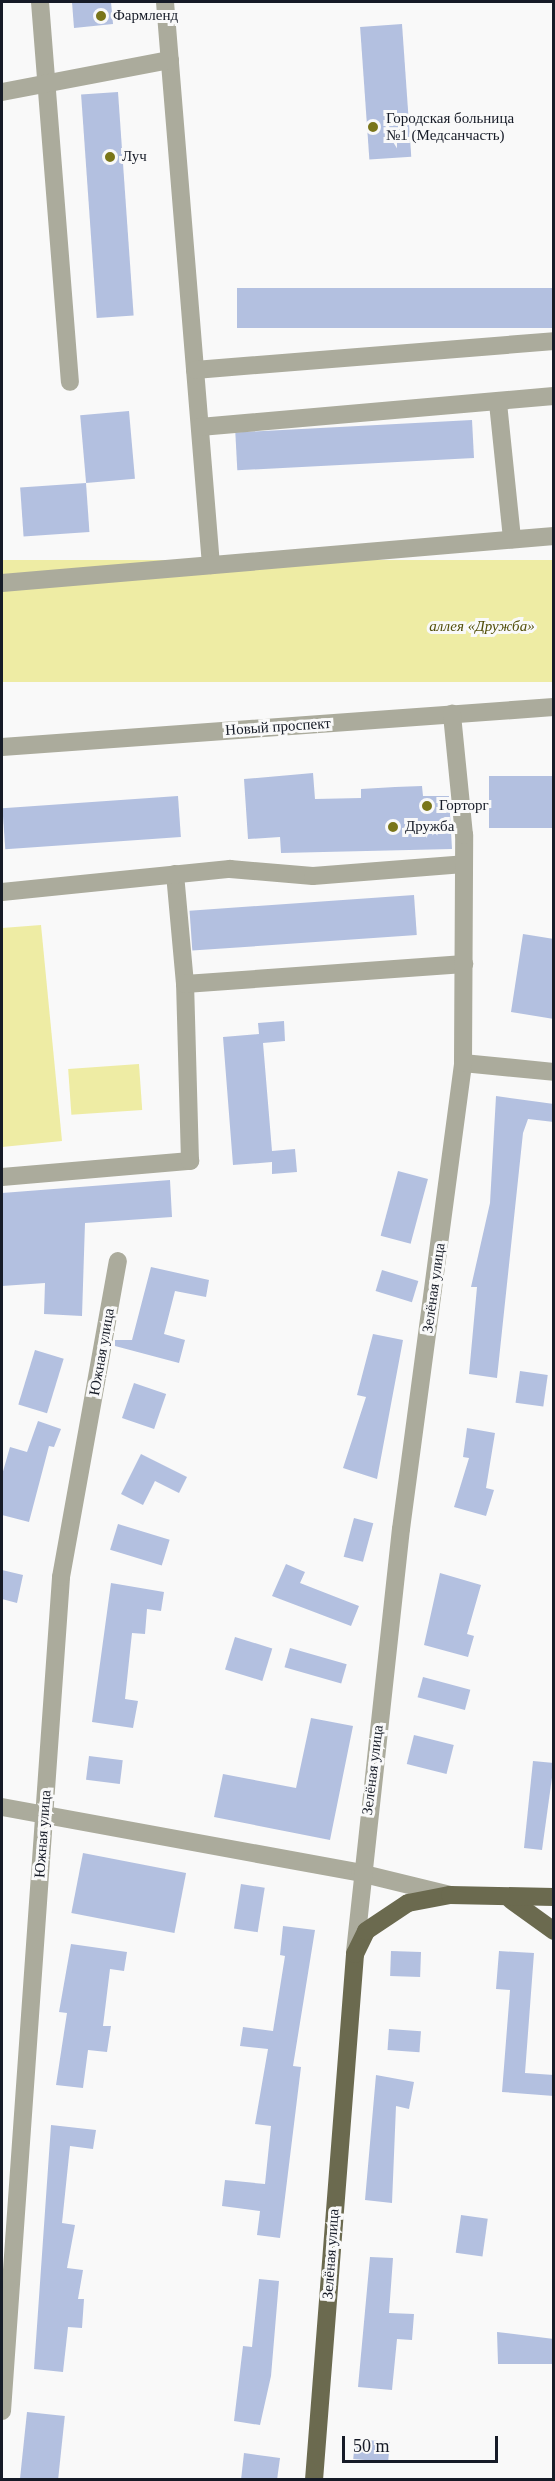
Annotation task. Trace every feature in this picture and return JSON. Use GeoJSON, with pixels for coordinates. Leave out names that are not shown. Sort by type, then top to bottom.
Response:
{"type":"FeatureCollection","features":[{"type":"Feature","properties":{"kind":"main road"},"geometry":{"type":"LineString","coordinates":[[355,1954],[366,1931],[386,1915],[408,1903],[450,1895],[511,1900],[554,1897]]}},
{"type":"Feature","properties":{"kind":"main road"},"geometry":{"type":"LineString","coordinates":[[511,1900],[554,1931]]}},
{"type":"Feature","properties":{"kind":"main road","name":"Зелёная улица"},"geometry":{"type":"LineString","coordinates":[[314,2480],[355,1954]]}},
{"type":"Feature","properties":{"kind":"street"},"geometry":{"type":"LineString","coordinates":[[39,2],[70,382]]}},
{"type":"Feature","properties":{"kind":"street"},"geometry":{"type":"LineString","coordinates":[[165,2],[211,565]]}},
{"type":"Feature","properties":{"kind":"street"},"geometry":{"type":"LineString","coordinates":[[2,93],[170,60]]}},
{"type":"Feature","properties":{"kind":"street"},"geometry":{"type":"LineString","coordinates":[[195,370],[554,341]]}},
{"type":"Feature","properties":{"kind":"street"},"geometry":{"type":"LineString","coordinates":[[200,427],[498,403],[554,396]]}},
{"type":"Feature","properties":{"kind":"street"},"geometry":{"type":"LineString","coordinates":[[498,403],[512,539]]}},
{"type":"Feature","properties":{"kind":"street"},"geometry":{"type":"LineString","coordinates":[[2,583],[554,536]]}},
{"type":"Feature","properties":{"kind":"street","name":"Новый проспект"},"geometry":{"type":"LineString","coordinates":[[2,747],[554,707]]}},
{"type":"Feature","properties":{"kind":"street","name":"Зелёная улица"},"geometry":{"type":"LineString","coordinates":[[355,1954],[360,1873],[464,1063],[464,864],[452,714]]}},
{"type":"Feature","properties":{"kind":"street"},"geometry":{"type":"LineString","coordinates":[[2,892],[230,869],[313,876],[464,864]]}},
{"type":"Feature","properties":{"kind":"street"},"geometry":{"type":"LineString","coordinates":[[2,1177],[190,1161],[185,984],[175,874]]}},
{"type":"Feature","properties":{"kind":"street"},"geometry":{"type":"LineString","coordinates":[[185,984],[464,964]]}},
{"type":"Feature","properties":{"kind":"street"},"geometry":{"type":"LineString","coordinates":[[464,1063],[554,1072]]}},
{"type":"Feature","properties":{"kind":"street","name":"Южная улица"},"geometry":{"type":"LineString","coordinates":[[2,2411],[61,1577],[118,1261]]}},
{"type":"Feature","properties":{"kind":"street"},"geometry":{"type":"LineString","coordinates":[[2,1807],[45,1813],[360,1873],[450,1895]]}},
{"type":"Feature","properties":{"kind":"green space","name":"аллея «Дружба»"},"geometry":{"type":"Polygon","coordinates":[[[2,560],[553,560],[553,682],[2,682],[2,560]]]}},
{"type":"Feature","properties":{"kind":"green space"},"geometry":{"type":"Polygon","coordinates":[[[41,925],[62,1141],[2,1147],[2,928],[41,925]]]}},
{"type":"Feature","properties":{"kind":"green space"},"geometry":{"type":"Polygon","coordinates":[[[139,1064],[142,1110],[71,1115],[68,1069],[139,1064]]]}},
{"type":"Feature","properties":{"kind":"building"},"geometry":{"type":"Polygon","coordinates":[[[72,2],[111,2],[113,24],[74,28],[72,2]]]}},
{"type":"Feature","properties":{"kind":"building"},"geometry":{"type":"Polygon","coordinates":[[[402,24],[411,157],[369,160],[360,27],[402,24]]]}},
{"type":"Feature","properties":{"kind":"building"},"geometry":{"type":"Polygon","coordinates":[[[118,92],[134,315],[97,318],[81,95],[118,92]]]}},
{"type":"Feature","properties":{"kind":"building"},"geometry":{"type":"Polygon","coordinates":[[[237,288],[554,288],[554,328],[237,328],[237,288]]]}},
{"type":"Feature","properties":{"kind":"building"},"geometry":{"type":"Polygon","coordinates":[[[129,411],[135,479],[86,483],[80,415],[129,411]]]}},
{"type":"Feature","properties":{"kind":"building"},"geometry":{"type":"Polygon","coordinates":[[[472,420],[474,458],[237,470],[235,432],[472,420]]]}},
{"type":"Feature","properties":{"kind":"building"},"geometry":{"type":"Polygon","coordinates":[[[86,483],[89,532],[24,536],[20,488],[86,483]]]}},
{"type":"Feature","properties":{"kind":"building"},"geometry":{"type":"Polygon","coordinates":[[[313,773],[315,799],[361,798],[361,789],[422,786],[423,796],[449,796],[452,849],[281,853],[280,837],[248,839],[244,779],[313,773]]]}},
{"type":"Feature","properties":{"kind":"building"},"geometry":{"type":"Polygon","coordinates":[[[489,776],[554,776],[554,828],[489,828],[489,776]]]}},
{"type":"Feature","properties":{"kind":"building"},"geometry":{"type":"Polygon","coordinates":[[[178,796],[181,837],[5,849],[2,808],[178,796]]]}},
{"type":"Feature","properties":{"kind":"building"},"geometry":{"type":"Polygon","coordinates":[[[414,895],[417,935],[192,951],[190,911],[414,895]]]}},
{"type":"Feature","properties":{"kind":"building"},"geometry":{"type":"Polygon","coordinates":[[[523,934],[554,939],[554,1019],[511,1012],[523,934]]]}},
{"type":"Feature","properties":{"kind":"building"},"geometry":{"type":"Polygon","coordinates":[[[284,1021],[285,1041],[263,1043],[272,1151],[295,1149],[297,1172],[272,1174],[272,1162],[233,1165],[223,1037],[259,1034],[258,1023],[284,1021]]]}},
{"type":"Feature","properties":{"kind":"building"},"geometry":{"type":"Polygon","coordinates":[[[496,1096],[554,1104],[554,1122],[528,1119],[523,1133],[497,1378],[469,1374],[477,1287],[471,1287],[490,1203],[496,1096]]]}},
{"type":"Feature","properties":{"kind":"building"},"geometry":{"type":"Polygon","coordinates":[[[398,1171],[428,1179],[411,1244],[381,1236],[398,1171]]]}},
{"type":"Feature","properties":{"kind":"building"},"geometry":{"type":"Polygon","coordinates":[[[170,1180],[172,1217],[85,1223],[82,1316],[44,1314],[45,1283],[2,1286],[2,1193],[170,1180]]]}},
{"type":"Feature","properties":{"kind":"building"},"geometry":{"type":"Polygon","coordinates":[[[151,1267],[209,1280],[206,1297],[175,1291],[164,1334],[185,1340],[179,1363],[115,1346],[115,1340],[132,1340],[151,1267]]]}},
{"type":"Feature","properties":{"kind":"building"},"geometry":{"type":"Polygon","coordinates":[[[382,1270],[418,1281],[412,1302],[376,1291],[382,1270]]]}},
{"type":"Feature","properties":{"kind":"building"},"geometry":{"type":"Polygon","coordinates":[[[373,1334],[403,1340],[377,1479],[343,1468],[366,1397],[357,1395],[373,1334]]]}},
{"type":"Feature","properties":{"kind":"building"},"geometry":{"type":"Polygon","coordinates":[[[35,1350],[64,1359],[47,1413],[18,1405],[35,1350]]]}},
{"type":"Feature","properties":{"kind":"building"},"geometry":{"type":"Polygon","coordinates":[[[520,1371],[548,1375],[543,1407],[516,1403],[520,1371]]]}},
{"type":"Feature","properties":{"kind":"building"},"geometry":{"type":"Polygon","coordinates":[[[134,1383],[166,1394],[154,1429],[122,1418],[134,1383]]]}},
{"type":"Feature","properties":{"kind":"building"},"geometry":{"type":"Polygon","coordinates":[[[38,1421],[61,1429],[54,1447],[49,1446],[29,1522],[2,1515],[2,1475],[10,1447],[27,1452],[38,1421]]]}},
{"type":"Feature","properties":{"kind":"building"},"geometry":{"type":"Polygon","coordinates":[[[467,1428],[495,1433],[486,1488],[494,1490],[486,1516],[454,1507],[469,1458],[463,1457],[467,1428]]]}},
{"type":"Feature","properties":{"kind":"building"},"geometry":{"type":"Polygon","coordinates":[[[141,1454],[187,1477],[179,1493],[155,1481],[143,1505],[121,1494],[141,1454]]]}},
{"type":"Feature","properties":{"kind":"building"},"geometry":{"type":"Polygon","coordinates":[[[354,1518],[373,1523],[363,1562],[344,1557],[354,1518]]]}},
{"type":"Feature","properties":{"kind":"building"},"geometry":{"type":"Polygon","coordinates":[[[118,1524],[170,1540],[162,1566],[110,1550],[118,1524]]]}},
{"type":"Feature","properties":{"kind":"building"},"geometry":{"type":"Polygon","coordinates":[[[286,1564],[305,1572],[300,1583],[359,1606],[351,1626],[272,1596],[286,1564]]]}},
{"type":"Feature","properties":{"kind":"building"},"geometry":{"type":"Polygon","coordinates":[[[2,1570],[23,1575],[17,1603],[2,1599],[2,1570]]]}},
{"type":"Feature","properties":{"kind":"building"},"geometry":{"type":"Polygon","coordinates":[[[440,1573],[481,1585],[467,1634],[474,1636],[468,1657],[424,1645],[440,1573]]]}},
{"type":"Feature","properties":{"kind":"building"},"geometry":{"type":"Polygon","coordinates":[[[111,1583],[164,1592],[161,1611],[147,1609],[145,1634],[132,1633],[125,1699],[138,1701],[133,1728],[92,1722],[111,1583]]]}},
{"type":"Feature","properties":{"kind":"building"},"geometry":{"type":"Polygon","coordinates":[[[235,1637],[272,1648],[262,1681],[225,1670],[235,1637]]]}},
{"type":"Feature","properties":{"kind":"building"},"geometry":{"type":"Polygon","coordinates":[[[290,1648],[347,1664],[341,1683],[284,1667],[290,1648]]]}},
{"type":"Feature","properties":{"kind":"building"},"geometry":{"type":"Polygon","coordinates":[[[423,1677],[470,1690],[465,1710],[418,1697],[423,1677]]]}},
{"type":"Feature","properties":{"kind":"building"},"geometry":{"type":"Polygon","coordinates":[[[311,1718],[353,1726],[330,1840],[214,1817],[223,1774],[296,1788],[311,1718]]]}},
{"type":"Feature","properties":{"kind":"building"},"geometry":{"type":"Polygon","coordinates":[[[414,1735],[454,1745],[447,1774],[407,1764],[414,1735]]]}},
{"type":"Feature","properties":{"kind":"building"},"geometry":{"type":"Polygon","coordinates":[[[89,1756],[123,1760],[120,1784],[86,1780],[89,1756]]]}},
{"type":"Feature","properties":{"kind":"building"},"geometry":{"type":"Polygon","coordinates":[[[533,1761],[554,1763],[542,1850],[524,1848],[533,1761]]]}},
{"type":"Feature","properties":{"kind":"building"},"geometry":{"type":"Polygon","coordinates":[[[83,1853],[186,1873],[174,1933],[71,1913],[83,1853]]]}},
{"type":"Feature","properties":{"kind":"building"},"geometry":{"type":"Polygon","coordinates":[[[241,1884],[265,1888],[258,1932],[234,1928],[241,1884]]]}},
{"type":"Feature","properties":{"kind":"building"},"geometry":{"type":"Polygon","coordinates":[[[283,1926],[315,1930],[293,2066],[301,2067],[280,2238],[257,2235],[260,2211],[222,2206],[225,2180],[265,2184],[271,2126],[255,2124],[268,2049],[240,2046],[243,2027],[273,2031],[285,1956],[280,1955],[283,1926]]]}},
{"type":"Feature","properties":{"kind":"building"},"geometry":{"type":"Polygon","coordinates":[[[71,1944],[127,1952],[124,1971],[110,1969],[103,2026],[111,2026],[107,2052],[88,2050],[83,2088],[56,2085],[67,2013],[59,2012],[71,1944]]]}},
{"type":"Feature","properties":{"kind":"building"},"geometry":{"type":"Polygon","coordinates":[[[391,1951],[421,1952],[420,1977],[390,1976],[391,1951]]]}},
{"type":"Feature","properties":{"kind":"building"},"geometry":{"type":"Polygon","coordinates":[[[499,1951],[534,1953],[525,2073],[554,2075],[554,2096],[502,2092],[510,1990],[496,1989],[499,1951]]]}},
{"type":"Feature","properties":{"kind":"building"},"geometry":{"type":"Polygon","coordinates":[[[389,2029],[421,2031],[419,2052],[388,2050],[389,2029]]]}},
{"type":"Feature","properties":{"kind":"building"},"geometry":{"type":"Polygon","coordinates":[[[376,2075],[414,2082],[409,2109],[396,2106],[392,2203],[365,2200],[376,2075]]]}},
{"type":"Feature","properties":{"kind":"building"},"geometry":{"type":"Polygon","coordinates":[[[51,2125],[96,2130],[93,2149],[70,2146],[62,2223],[75,2225],[67,2268],[83,2270],[78,2299],[84,2299],[82,2328],[68,2327],[63,2372],[34,2369],[51,2125]]]}},
{"type":"Feature","properties":{"kind":"building"},"geometry":{"type":"Polygon","coordinates":[[[461,2215],[488,2219],[482,2256],[456,2253],[461,2215]]]}},
{"type":"Feature","properties":{"kind":"building"},"geometry":{"type":"Polygon","coordinates":[[[370,2257],[393,2258],[389,2313],[414,2314],[412,2340],[397,2339],[392,2390],[358,2387],[370,2257]]]}},
{"type":"Feature","properties":{"kind":"building"},"geometry":{"type":"Polygon","coordinates":[[[259,2279],[279,2281],[271,2376],[260,2425],[234,2421],[243,2346],[252,2347],[259,2279]]]}},
{"type":"Feature","properties":{"kind":"building"},"geometry":{"type":"Polygon","coordinates":[[[497,2332],[554,2339],[554,2364],[498,2364],[497,2332]]]}},
{"type":"Feature","properties":{"kind":"building"},"geometry":{"type":"Polygon","coordinates":[[[27,2412],[65,2416],[58,2480],[20,2480],[27,2412]]]}},
{"type":"Feature","properties":{"kind":"building"},"geometry":{"type":"Polygon","coordinates":[[[355,2439],[390,2442],[388,2462],[353,2459],[355,2439]]]}},
{"type":"Feature","properties":{"kind":"building"},"geometry":{"type":"Polygon","coordinates":[[[244,2453],[280,2458],[277,2480],[241,2480],[244,2453]]]}},
{"type":"Feature","properties":{"kind":"place","name":"Фармленд"},"geometry":{"type":"Point","coordinates":[101,16]}},
{"type":"Feature","properties":{"kind":"place","name":"Городская больница №1 (Медсанчасть)"},"geometry":{"type":"Point","coordinates":[373,127]}},
{"type":"Feature","properties":{"kind":"place","name":"Луч"},"geometry":{"type":"Point","coordinates":[110,157]}},
{"type":"Feature","properties":{"kind":"place","name":"Горторг"},"geometry":{"type":"Point","coordinates":[427,806]}},
{"type":"Feature","properties":{"kind":"place","name":"Дружба"},"geometry":{"type":"Point","coordinates":[393,827]}}]}
